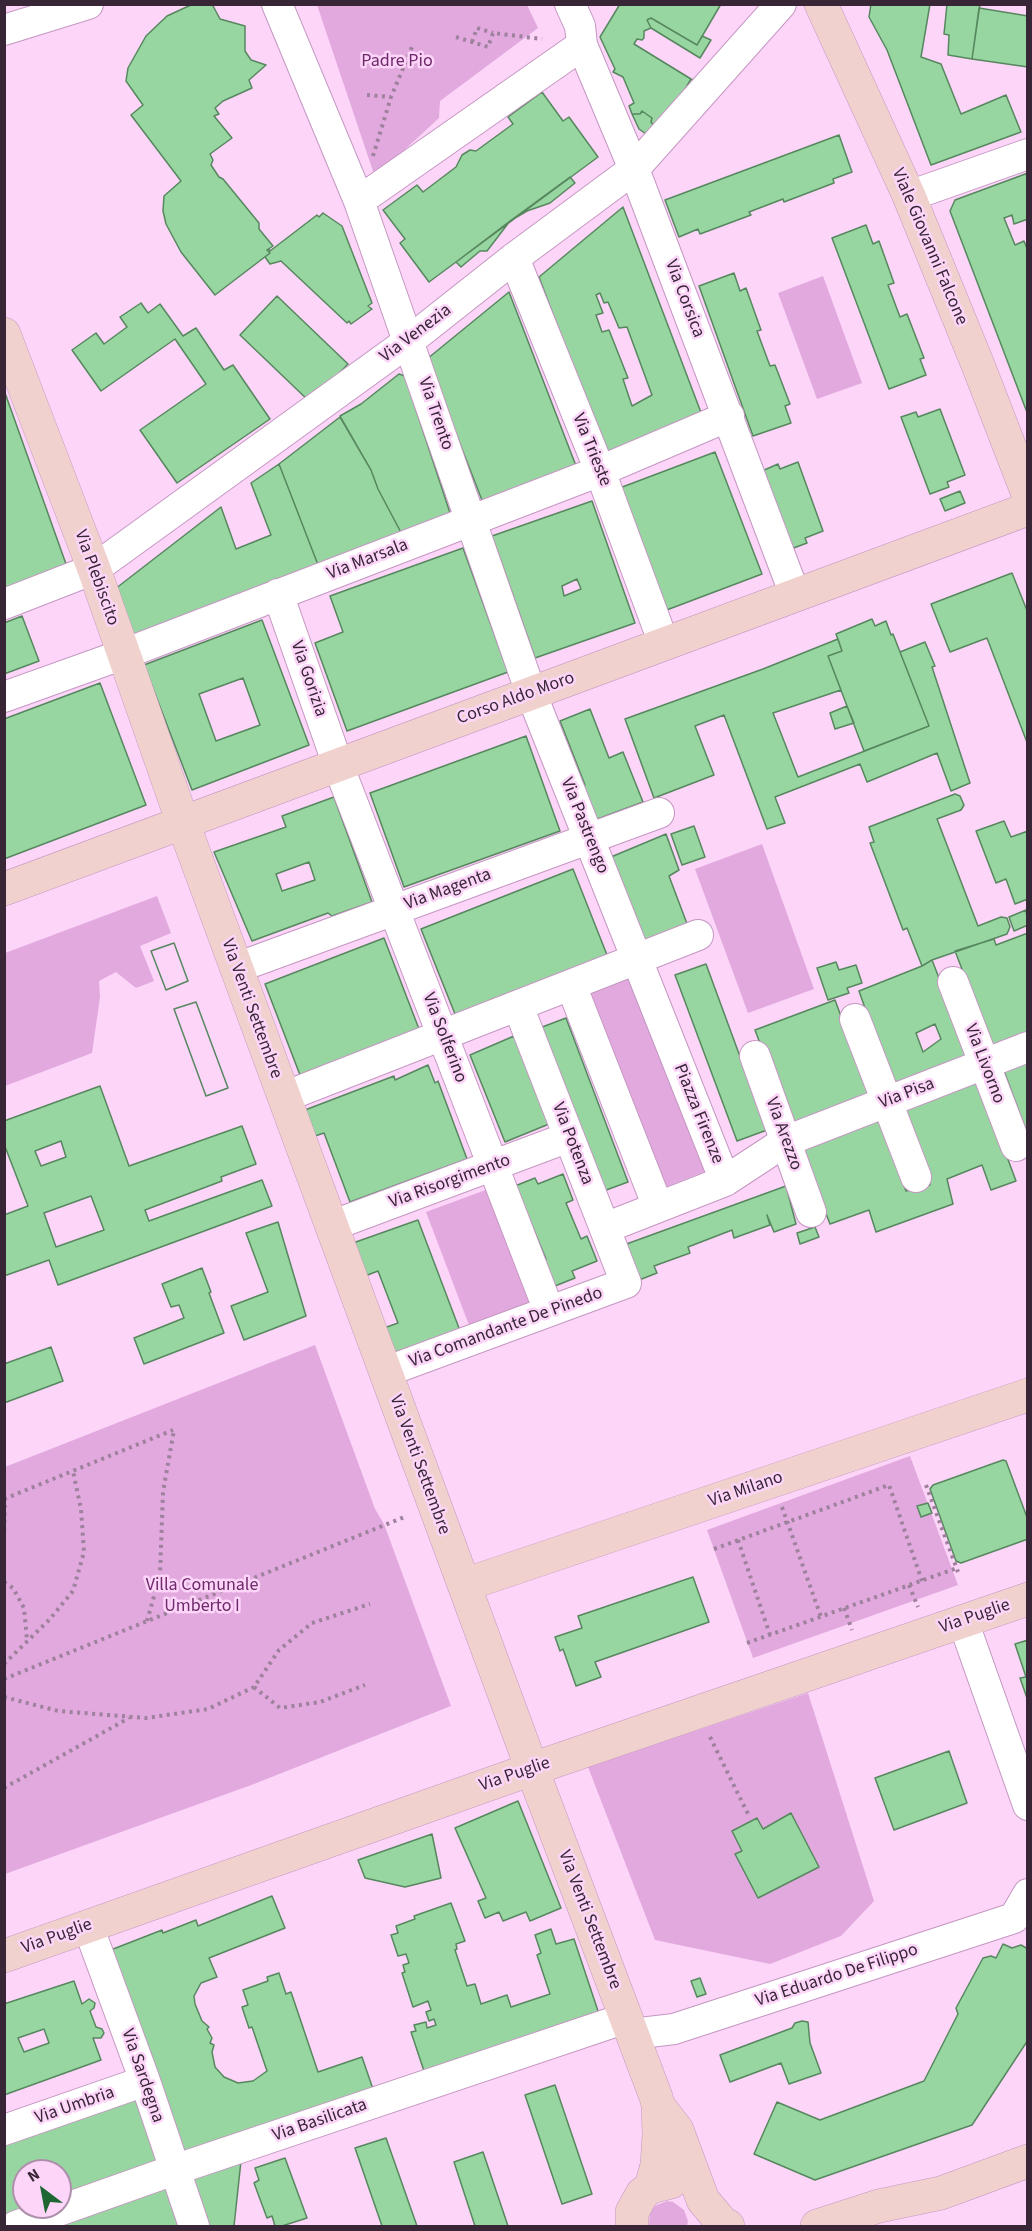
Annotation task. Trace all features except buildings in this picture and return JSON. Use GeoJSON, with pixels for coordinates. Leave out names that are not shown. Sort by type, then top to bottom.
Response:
{"type":"FeatureCollection","features":[{"type":"Feature","properties":{"kind":"street"},"geometry":{"type":"LineString","coordinates":[[4,30],[88,4]]}},
{"type":"Feature","properties":{"kind":"street","name":"Via Trento"},"geometry":{"type":"LineString","coordinates":[[277,4],[359,201],[531,693]]}},
{"type":"Feature","properties":{"kind":"street","name":"Via Corsica"},"geometry":{"type":"LineString","coordinates":[[570,4],[580,26],[582,45],[634,169],[795,595]]}},
{"type":"Feature","properties":{"kind":"street","name":"Via Venezia"},"geometry":{"type":"LineString","coordinates":[[4,603],[94,569],[409,341],[514,258],[634,169],[781,4]]}},
{"type":"Feature","properties":{"kind":"street","name":"Viale Giovanni Falcone"},"geometry":{"type":"LineString","coordinates":[[821,4],[909,196],[1028,494]]}},
{"type":"Feature","properties":{"kind":"street"},"geometry":{"type":"LineString","coordinates":[[359,201],[582,45]]}},
{"type":"Feature","properties":{"kind":"street"},"geometry":{"type":"LineString","coordinates":[[909,196],[1028,154]]}},
{"type":"Feature","properties":{"kind":"street","name":"Via Trieste"},"geometry":{"type":"LineString","coordinates":[[514,258],[600,471],[664,644]]}},
{"type":"Feature","properties":{"kind":"street","name":"Via Plebiscito"},"geometry":{"type":"LineString","coordinates":[[7,350],[94,569],[183,823]]}},
{"type":"Feature","properties":{"kind":"street","name":"Via Marsala"},"geometry":{"type":"LineString","coordinates":[[4,697],[124,654],[471,521],[600,471],[729,416]]}},
{"type":"Feature","properties":{"kind":"street","name":"Corso Aldo Moro"},"geometry":{"type":"LineString","coordinates":[[4,888],[1028,508]]}},
{"type":"Feature","properties":{"kind":"street","name":"Via Gorizia"},"geometry":{"type":"LineString","coordinates":[[279,594],[338,765]]}},
{"type":"Feature","properties":{"kind":"street","name":"Via Pastrengo"},"geometry":{"type":"LineString","coordinates":[[531,693],[637,959]]}},
{"type":"Feature","properties":{"kind":"street","name":"Via Solferino"},"geometry":{"type":"LineString","coordinates":[[338,765],[549,1311]]}},
{"type":"Feature","properties":{"kind":"street","name":"Via Magenta"},"geometry":{"type":"LineString","coordinates":[[236,968],[659,813]]}},
{"type":"Feature","properties":{"kind":"street","name":"Via Venti Settembre"},"geometry":{"type":"LineString","coordinates":[[183,823],[658,2105],[677,2130],[706,2213]]}},
{"type":"Feature","properties":{"kind":"street"},"geometry":{"type":"LineString","coordinates":[[284,1097],[698,935]]}},
{"type":"Feature","properties":{"kind":"street","name":"Piazza Firenze"},"geometry":{"type":"LineString","coordinates":[[605,1228],[725,1181],[637,959]]}},
{"type":"Feature","properties":{"kind":"street","name":"Via Livorno"},"geometry":{"type":"LineString","coordinates":[[952,982],[1016,1146]]}},
{"type":"Feature","properties":{"kind":"street"},"geometry":{"type":"LineString","coordinates":[[571,985],[658,1207]]}},
{"type":"Feature","properties":{"kind":"street","name":"Via Potenza"},"geometry":{"type":"LineString","coordinates":[[518,1006],[626,1283]]}},
{"type":"Feature","properties":{"kind":"street"},"geometry":{"type":"LineString","coordinates":[[855,1019],[916,1177]]}},
{"type":"Feature","properties":{"kind":"street","name":"Via Pisa"},"geometry":{"type":"LineString","coordinates":[[725,1181],[786,1141],[1028,1047]]}},
{"type":"Feature","properties":{"kind":"street","name":"Via Arezzo"},"geometry":{"type":"LineString","coordinates":[[755,1056],[812,1212]]}},
{"type":"Feature","properties":{"kind":"street","name":"Via Risorgimento"},"geometry":{"type":"LineString","coordinates":[[331,1226],[569,1137]]}},
{"type":"Feature","properties":{"kind":"street","name":"Via Comandante De Pinedo"},"geometry":{"type":"LineString","coordinates":[[385,1372],[626,1283]]}},
{"type":"Feature","properties":{"kind":"street","name":"Via Milano"},"geometry":{"type":"LineString","coordinates":[[464,1585],[1028,1395]]}},
{"type":"Feature","properties":{"kind":"street","name":"Via Puglie"},"geometry":{"type":"LineString","coordinates":[[4,1956],[532,1769],[1028,1599]]}},
{"type":"Feature","properties":{"kind":"street"},"geometry":{"type":"LineString","coordinates":[[963,1621],[1028,1805]]}},
{"type":"Feature","properties":{"kind":"street","name":"Via Eduardo De Filippo"},"geometry":{"type":"LineString","coordinates":[[629,2026],[674,2029],[1014,1918],[1028,1894]]}},
{"type":"Feature","properties":{"kind":"street","name":"Via Sardegna"},"geometry":{"type":"LineString","coordinates":[[88,1926],[145,2081],[194,2226]]}},
{"type":"Feature","properties":{"kind":"street","name":"Via Basilicata"},"geometry":{"type":"LineString","coordinates":[[16,2226],[174,2170],[629,2026]]}},
{"type":"Feature","properties":{"kind":"street","name":"Via Umbria"},"geometry":{"type":"LineString","coordinates":[[4,2130],[145,2081]]}},
{"type":"Feature","properties":{"kind":"street","name":"Via Venti Settembre"},"geometry":{"type":"LineString","coordinates":[[634,2213],[657,2165],[658,2105]]}},
{"type":"Feature","properties":{"kind":"street"},"geometry":{"type":"LineString","coordinates":[[816,2226],[879,2206],[941,2193],[1028,2161]]}},
{"type":"Feature","properties":{"kind":"street"},"geometry":{"type":"LineString","coordinates":[[634,2213],[674,2182],[696,2191],[706,2213],[728,2226]]}},
{"type":"Feature","properties":{"kind":"street"},"geometry":{"type":"LineString","coordinates":[[887,2226],[941,2193]]}},
{"type":"Feature","properties":{"kind":"path"},"geometry":{"type":"LineString","coordinates":[[472,42],[477,28],[493,33],[582,45]]}},
{"type":"Feature","properties":{"kind":"path"},"geometry":{"type":"LineString","coordinates":[[456,37],[488,47],[493,33]]}},
{"type":"Feature","properties":{"kind":"path"},"geometry":{"type":"LineString","coordinates":[[372,159],[391,97],[412,47]]}},
{"type":"Feature","properties":{"kind":"path"},"geometry":{"type":"LineString","coordinates":[[367,95],[391,97]]}},
{"type":"Feature","properties":{"kind":"path"},"geometry":{"type":"LineString","coordinates":[[4,1538],[5,1499],[174,1430],[163,1492],[160,1575],[147,1621]]}},
{"type":"Feature","properties":{"kind":"path"},"geometry":{"type":"LineString","coordinates":[[4,1664],[73,1591],[84,1552],[81,1509],[74,1471]]}},
{"type":"Feature","properties":{"kind":"path"},"geometry":{"type":"LineString","coordinates":[[773,1481],[822,1617]]}},
{"type":"Feature","properties":{"kind":"path"},"geometry":{"type":"LineString","coordinates":[[714,1549],[889,1485],[922,1581]]}},
{"type":"Feature","properties":{"kind":"path"},"geometry":{"type":"LineString","coordinates":[[747,1643],[958,1570],[926,1485]]}},
{"type":"Feature","properties":{"kind":"path"},"geometry":{"type":"LineString","coordinates":[[4,1679],[384,1524]]}},
{"type":"Feature","properties":{"kind":"path"},"geometry":{"type":"LineString","coordinates":[[738,1540],[770,1635]]}},
{"type":"Feature","properties":{"kind":"path"},"geometry":{"type":"LineString","coordinates":[[4,1582],[13,1588],[24,1608],[27,1641]]}},
{"type":"Feature","properties":{"kind":"path"},"geometry":{"type":"LineString","coordinates":[[4,1697],[58,1712],[146,1718],[208,1709],[254,1687],[279,1650],[312,1623],[370,1604]]}},
{"type":"Feature","properties":{"kind":"path"},"geometry":{"type":"LineString","coordinates":[[254,1687],[280,1708],[320,1702],[365,1685]]}},
{"type":"Feature","properties":{"kind":"path"},"geometry":{"type":"LineString","coordinates":[[700,1712],[748,1814]]}},
{"type":"Feature","properties":{"kind":"path"},"geometry":{"type":"LineString","coordinates":[[4,1788],[131,1717]]}},
{"type":"Feature","properties":{"kind":"green space","name":"Padre Pio"},"geometry":{"type":"Polygon","coordinates":[[[317,5],[527,5],[538,28],[440,101],[439,118],[375,177],[317,5]]]}},
{"type":"Feature","properties":{"kind":"green space"},"geometry":{"type":"Polygon","coordinates":[[[823,276],[862,383],[817,399],[778,293],[823,276]]]}},
{"type":"Feature","properties":{"kind":"green space"},"geometry":{"type":"Polygon","coordinates":[[[762,844],[814,989],[748,1013],[695,869],[762,844]]]}},
{"type":"Feature","properties":{"kind":"green space"},"geometry":{"type":"Polygon","coordinates":[[[157,896],[171,933],[140,946],[154,981],[136,988],[116,972],[99,981],[100,997],[92,1053],[5,1086],[5,953],[157,896]]]}},
{"type":"Feature","properties":{"kind":"green space"},"geometry":{"type":"Polygon","coordinates":[[[633,976],[711,1169],[663,1188],[584,996],[633,976]]]}},
{"type":"Feature","properties":{"kind":"green space"},"geometry":{"type":"Polygon","coordinates":[[[491,1188],[536,1309],[472,1333],[426,1212],[491,1188]]]}},
{"type":"Feature","properties":{"kind":"green space","name":"Villa Comunale Umberto I"},"geometry":{"type":"Polygon","coordinates":[[[315,1345],[451,1706],[254,1784],[5,1874],[5,1467],[315,1345]]]}},
{"type":"Feature","properties":{"kind":"green space"},"geometry":{"type":"Polygon","coordinates":[[[910,1456],[958,1585],[753,1658],[707,1530],[910,1456]]]}},
{"type":"Feature","properties":{"kind":"green space"},"geometry":{"type":"Polygon","coordinates":[[[808,1693],[874,1901],[841,1936],[770,1964],[655,1940],[588,1767],[808,1693]]]}},
{"type":"Feature","properties":{"kind":"green space"},"geometry":{"type":"Polygon","coordinates":[[[667,2201],[673,2202],[684,2210],[688,2221],[687,2226],[649,2226],[650,2211],[667,2201]]]}}]}
